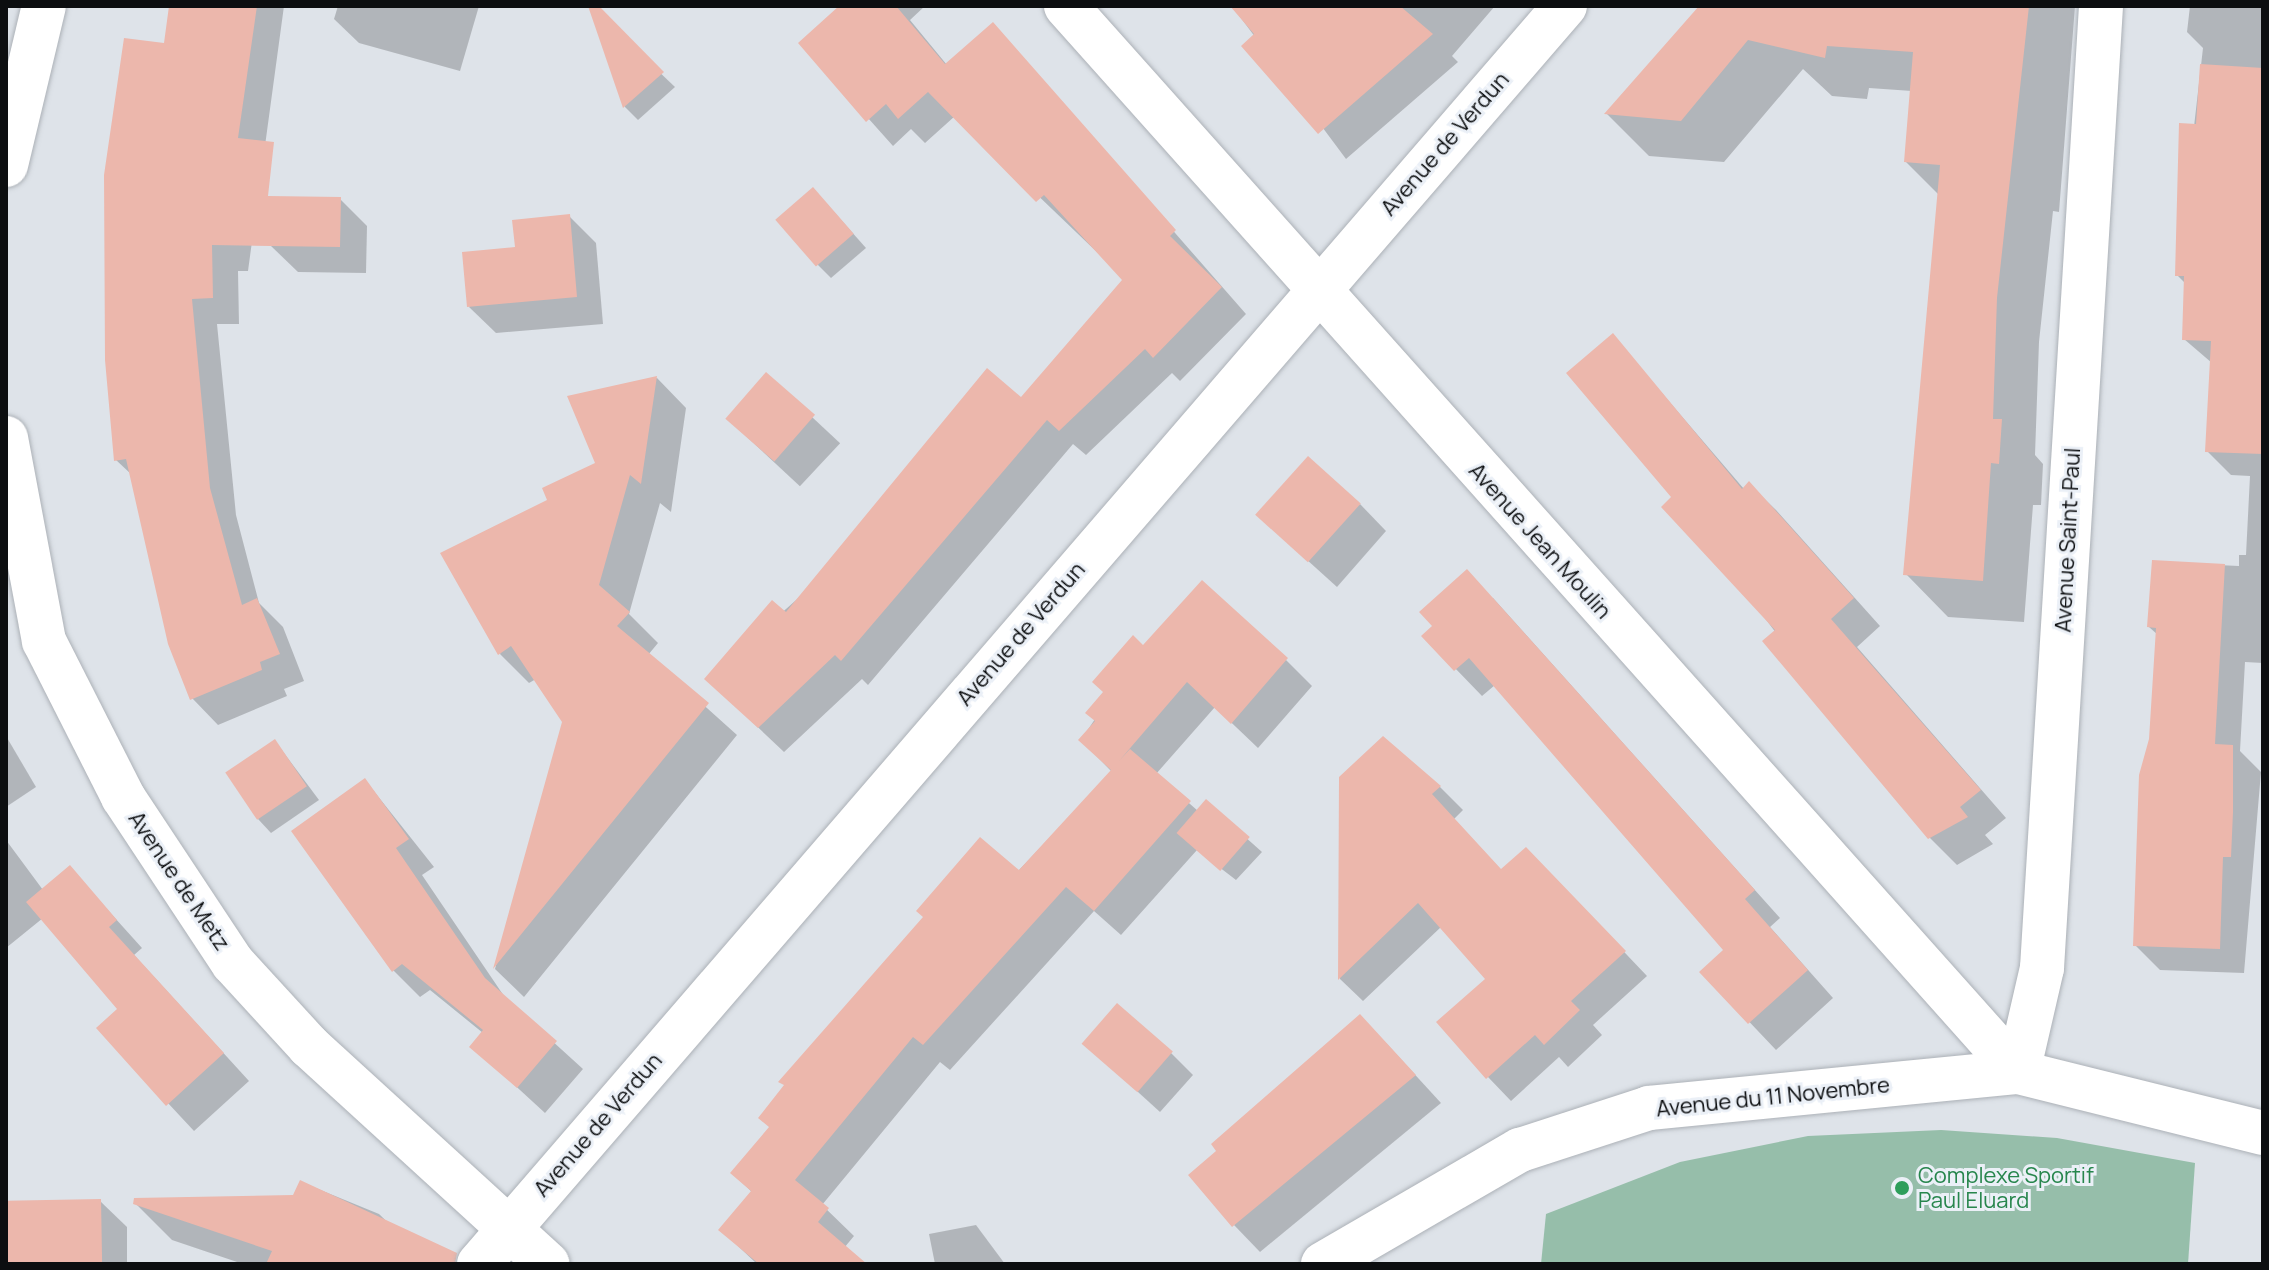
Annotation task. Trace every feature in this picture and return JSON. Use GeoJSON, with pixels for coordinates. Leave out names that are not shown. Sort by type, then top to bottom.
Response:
{"type":"FeatureCollection","features":[{"type":"Feature","properties":{"kind":"street"},"geometry":{"type":"LineString","coordinates":[[6,165],[44,6]]}},
{"type":"Feature","properties":{"kind":"street","name":"Avenue Jean Moulin"},"geometry":{"type":"LineString","coordinates":[[1066,6],[1314,292],[2018,1072]]}},
{"type":"Feature","properties":{"kind":"street","name":"Avenue de Verdun"},"geometry":{"type":"LineString","coordinates":[[479,1264],[1314,292],[1565,6]]}},
{"type":"Feature","properties":{"kind":"street","name":"Avenue Saint-Paul"},"geometry":{"type":"LineString","coordinates":[[2018,1072],[2042,968],[2101,6]]}},
{"type":"Feature","properties":{"kind":"street","name":"Avenue de Metz"},"geometry":{"type":"LineString","coordinates":[[6,438],[44,641],[123,797],[233,963],[309,1046],[507,1231]]}},
{"type":"Feature","properties":{"kind":"street"},"geometry":{"type":"LineString","coordinates":[[2018,1072],[2263,1133]]}},
{"type":"Feature","properties":{"kind":"street","name":"Avenue du 11 Novembre"},"geometry":{"type":"LineString","coordinates":[[1323,1264],[1520,1150],[1649,1108],[2018,1072]]}},
{"type":"Feature","properties":{"kind":"street"},"geometry":{"type":"LineString","coordinates":[[507,1231],[548,1264]]}},
{"type":"Feature","properties":{"kind":"green space","name":"Complexe Sportif Paul Eluard"},"geometry":{"type":"Polygon","coordinates":[[[1941,1130],[2057,1138],[2195,1163],[2188,1264],[1541,1264],[1546,1214],[1680,1162],[1808,1136],[1941,1130]]]}},
{"type":"Feature","properties":{"kind":"building"},"geometry":{"type":"Polygon","coordinates":[[[169,6],[257,6],[238,138],[274,142],[268,196],[341,197],[340,247],[212,245],[213,298],[192,299],[210,488],[242,605],[257,598],[280,654],[260,662],[262,670],[190,700],[168,644],[126,459],[114,461],[105,360],[104,175],[124,38],[164,43],[169,6]]]}},
{"type":"Feature","properties":{"kind":"building"},"geometry":{"type":"Polygon","coordinates":[[[588,6],[599,6],[664,72],[623,108],[588,6]]]}},
{"type":"Feature","properties":{"kind":"building"},"geometry":{"type":"Polygon","coordinates":[[[839,6],[896,6],[945,64],[993,22],[1176,230],[1170,236],[1222,287],[1153,358],[1145,349],[1059,431],[1047,420],[841,661],[835,655],[758,728],[704,679],[772,600],[786,612],[987,368],[1021,397],[1122,280],[1044,195],[1036,202],[928,92],[898,119],[886,104],[866,122],[798,43],[839,6]]]}},
{"type":"Feature","properties":{"kind":"building"},"geometry":{"type":"Polygon","coordinates":[[[1230,6],[1400,6],[1433,34],[1318,134],[1241,46],[1254,34],[1230,6]]]}},
{"type":"Feature","properties":{"kind":"building"},"geometry":{"type":"Polygon","coordinates":[[[1699,6],[2029,6],[1997,298],[1993,419],[2002,419],[1999,464],[1991,463],[1983,581],[1903,575],[1940,165],[1904,162],[1913,52],[1827,46],[1825,58],[1748,40],[1681,121],[1604,114],[1699,6]]]}},
{"type":"Feature","properties":{"kind":"building"},"geometry":{"type":"Polygon","coordinates":[[[2200,64],[2263,68],[2263,454],[2205,452],[2211,341],[2182,340],[2184,276],[2175,276],[2179,123],[2196,124],[2200,64]]]}},
{"type":"Feature","properties":{"kind":"building"},"geometry":{"type":"Polygon","coordinates":[[[813,187],[854,234],[816,267],[775,220],[813,187]]]}},
{"type":"Feature","properties":{"kind":"building"},"geometry":{"type":"Polygon","coordinates":[[[570,214],[577,297],[467,307],[462,252],[515,247],[512,220],[570,214]]]}},
{"type":"Feature","properties":{"kind":"building"},"geometry":{"type":"Polygon","coordinates":[[[1613,333],[1742,489],[1749,481],[1854,598],[1831,619],[1981,790],[1960,807],[1968,817],[1928,839],[1762,641],[1775,630],[1661,507],[1671,497],[1566,373],[1613,333]]]}},
{"type":"Feature","properties":{"kind":"building"},"geometry":{"type":"Polygon","coordinates":[[[766,372],[815,415],[774,461],[725,419],[766,372]]]}},
{"type":"Feature","properties":{"kind":"building"},"geometry":{"type":"Polygon","coordinates":[[[657,376],[641,484],[630,475],[599,585],[630,612],[617,626],[709,703],[493,969],[562,722],[511,646],[498,655],[440,553],[547,500],[542,488],[595,463],[567,396],[657,376]]]}},
{"type":"Feature","properties":{"kind":"building"},"geometry":{"type":"Polygon","coordinates":[[[1308,456],[1361,504],[1308,562],[1255,515],[1308,456]]]}},
{"type":"Feature","properties":{"kind":"building"},"geometry":{"type":"Polygon","coordinates":[[[2152,560],[2225,564],[2215,744],[2233,745],[2233,812],[2231,857],[2223,857],[2220,949],[2133,946],[2139,775],[2149,739],[2156,628],[2147,627],[2152,560]]]}},
{"type":"Feature","properties":{"kind":"building"},"geometry":{"type":"Polygon","coordinates":[[[1467,569],[1755,890],[1745,899],[1808,970],[1748,1024],[1699,972],[1723,950],[1469,658],[1454,671],[1421,636],[1432,626],[1419,612],[1467,569]]]}},
{"type":"Feature","properties":{"kind":"building"},"geometry":{"type":"Polygon","coordinates":[[[1202,580],[1288,658],[1231,724],[1187,682],[1119,761],[1130,749],[1191,801],[1094,911],[1066,887],[923,1045],[913,1037],[795,1180],[829,1208],[818,1222],[867,1264],[759,1264],[718,1230],[751,1191],[730,1173],[769,1127],[758,1118],[784,1085],[778,1082],[923,917],[916,911],[980,837],[1019,870],[1111,770],[1078,740],[1095,721],[1085,713],[1103,692],[1092,682],[1133,635],[1143,645],[1202,580]]]}},
{"type":"Feature","properties":{"kind":"building"},"geometry":{"type":"Polygon","coordinates":[[[1383,736],[1441,786],[1432,794],[1501,869],[1526,847],[1626,951],[1571,1001],[1580,1010],[1544,1045],[1535,1035],[1486,1079],[1436,1022],[1485,979],[1418,903],[1338,980],[1339,777],[1383,736]]]}},
{"type":"Feature","properties":{"kind":"building"},"geometry":{"type":"Polygon","coordinates":[[[275,739],[307,786],[257,820],[225,773],[275,739]]]}},
{"type":"Feature","properties":{"kind":"building"},"geometry":{"type":"Polygon","coordinates":[[[365,778],[409,839],[396,848],[485,978],[557,1041],[517,1088],[469,1047],[483,1030],[402,964],[392,972],[291,831],[365,778]]]}},
{"type":"Feature","properties":{"kind":"building"},"geometry":{"type":"Polygon","coordinates":[[[1206,799],[1250,837],[1220,871],[1176,833],[1206,799]]]}},
{"type":"Feature","properties":{"kind":"building"},"geometry":{"type":"Polygon","coordinates":[[[70,865],[117,920],[109,927],[224,1053],[166,1106],[96,1028],[117,1009],[26,902],[70,865]]]}},
{"type":"Feature","properties":{"kind":"building"},"geometry":{"type":"Polygon","coordinates":[[[1117,1003],[1173,1052],[1137,1092],[1082,1044],[1117,1003]]]}},
{"type":"Feature","properties":{"kind":"building"},"geometry":{"type":"Polygon","coordinates":[[[1360,1014],[1416,1075],[1232,1227],[1188,1175],[1216,1151],[1211,1144],[1360,1014]]]}},
{"type":"Feature","properties":{"kind":"building"},"geometry":{"type":"Polygon","coordinates":[[[300,1180],[457,1253],[455,1264],[266,1264],[272,1251],[133,1204],[134,1198],[293,1195],[300,1180]]]}},
{"type":"Feature","properties":{"kind":"building"},"geometry":{"type":"Polygon","coordinates":[[[101,1199],[102,1264],[7,1264],[6,1201],[101,1199]]]}},
{"type":"Feature","properties":{"kind":"place","name":"Complexe Sportif Paul Eluard"},"geometry":{"type":"Point","coordinates":[1902,1188]}}]}
